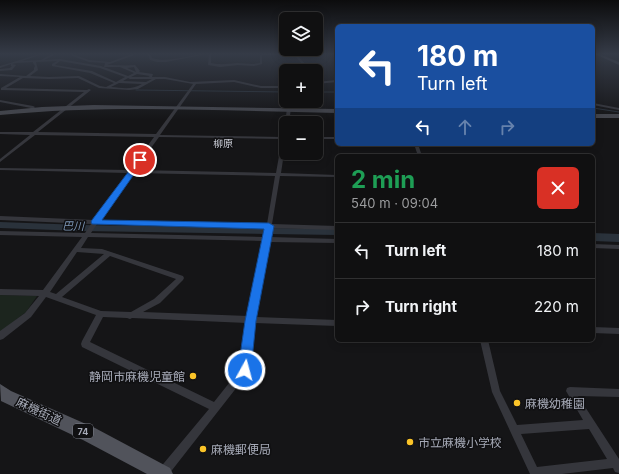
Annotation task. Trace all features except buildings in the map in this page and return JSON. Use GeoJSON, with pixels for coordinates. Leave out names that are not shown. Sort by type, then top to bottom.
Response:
{"type":"FeatureCollection","features":[{"type":"Feature","properties":{"kind":"main road","name":"麻機街道"},"geometry":{"type":"LineString","coordinates":[[0,391],[6,396],[89,434],[164,474]]}},
{"type":"Feature","properties":{"kind":"street"},"geometry":{"type":"LineString","coordinates":[[1,90],[22,76]]}},
{"type":"Feature","properties":{"kind":"street"},"geometry":{"type":"LineString","coordinates":[[23,76],[73,76]]}},
{"type":"Feature","properties":{"kind":"street"},"geometry":{"type":"LineString","coordinates":[[79,76],[95,86],[133,89],[156,78]]}},
{"type":"Feature","properties":{"kind":"street"},"geometry":{"type":"LineString","coordinates":[[101,76],[116,82],[145,83]]}},
{"type":"Feature","properties":{"kind":"street"},"geometry":{"type":"LineString","coordinates":[[106,88],[126,77],[156,78],[195,83],[234,81],[261,87],[279,87]]}},
{"type":"Feature","properties":{"kind":"street"},"geometry":{"type":"LineString","coordinates":[[323,81],[335,81]]}},
{"type":"Feature","properties":{"kind":"street"},"geometry":{"type":"LineString","coordinates":[[0,336],[28,315],[45,293],[195,83]]}},
{"type":"Feature","properties":{"kind":"street"},"geometry":{"type":"LineString","coordinates":[[0,161],[95,86]]}},
{"type":"Feature","properties":{"kind":"street"},"geometry":{"type":"LineString","coordinates":[[1,90],[88,91]]}},
{"type":"Feature","properties":{"kind":"street"},"geometry":{"type":"LineString","coordinates":[[0,101],[32,107],[31,110]]}},
{"type":"Feature","properties":{"kind":"street"},"geometry":{"type":"LineString","coordinates":[[595,104],[619,108]]}},
{"type":"Feature","properties":{"kind":"street"},"geometry":{"type":"LineString","coordinates":[[0,113],[68,107],[335,110]]}},
{"type":"Feature","properties":{"kind":"street"},"geometry":{"type":"LineString","coordinates":[[288,116],[289,110]]}},
{"type":"Feature","properties":{"kind":"street"},"geometry":{"type":"LineString","coordinates":[[595,116],[619,116]]}},
{"type":"Feature","properties":{"kind":"street"},"geometry":{"type":"LineString","coordinates":[[0,133],[279,138]]}},
{"type":"Feature","properties":{"kind":"street"},"geometry":{"type":"LineString","coordinates":[[323,138],[335,138]]}},
{"type":"Feature","properties":{"kind":"street"},"geometry":{"type":"LineString","coordinates":[[164,474],[245,370],[251,321],[281,160]]}},
{"type":"Feature","properties":{"kind":"street"},"geometry":{"type":"LineString","coordinates":[[0,169],[335,176]]}},
{"type":"Feature","properties":{"kind":"street"},"geometry":{"type":"LineString","coordinates":[[0,218],[335,228]]}},
{"type":"Feature","properties":{"kind":"street"},"geometry":{"type":"LineString","coordinates":[[0,233],[335,241]]}},
{"type":"Feature","properties":{"kind":"street"},"geometry":{"type":"LineString","coordinates":[[595,246],[619,247]]}},
{"type":"Feature","properties":{"kind":"street"},"geometry":{"type":"LineString","coordinates":[[75,250],[102,251],[181,278],[157,301],[130,316]]}},
{"type":"Feature","properties":{"kind":"street"},"geometry":{"type":"LineString","coordinates":[[57,297],[109,253]]}},
{"type":"Feature","properties":{"kind":"street"},"geometry":{"type":"LineString","coordinates":[[0,292],[45,293],[102,314],[251,321],[335,323]]}},
{"type":"Feature","properties":{"kind":"street"},"geometry":{"type":"LineString","coordinates":[[102,314],[85,344],[215,407]]}},
{"type":"Feature","properties":{"kind":"street"},"geometry":{"type":"LineString","coordinates":[[595,330],[619,331]]}},
{"type":"Feature","properties":{"kind":"street"},"geometry":{"type":"LineString","coordinates":[[484,342],[496,392],[534,473],[618,466],[570,391],[619,393]]}},
{"type":"Feature","properties":{"kind":"street"},"geometry":{"type":"LineString","coordinates":[[514,430],[591,424]]}},
{"type":"Feature","properties":{"kind":"shaded area"},"geometry":{"type":"Polygon","coordinates":[[[0,295],[37,296],[26,312],[0,332],[0,295]]]}},
{"type":"Feature","properties":{"kind":"waterway"},"geometry":{"type":"LineString","coordinates":[[136,90],[279,92]]}},
{"type":"Feature","properties":{"kind":"waterway"},"geometry":{"type":"LineString","coordinates":[[323,92],[335,92]]}},
{"type":"Feature","properties":{"kind":"waterway"},"geometry":{"type":"LineString","coordinates":[[595,108],[619,112]]}},
{"type":"Feature","properties":{"kind":"waterway","name":"巴川"},"geometry":{"type":"LineString","coordinates":[[0,225],[82,228],[335,232]]}},
{"type":"Feature","properties":{"kind":"waterway","name":"巴川"},"geometry":{"type":"LineString","coordinates":[[595,237],[619,238]]}},
{"type":"Feature","properties":{"kind":"place","name":"静岡市麻機児童館"},"geometry":{"type":"Point","coordinates":[193,376]}},
{"type":"Feature","properties":{"kind":"place","name":"麻機幼稚園"},"geometry":{"type":"Point","coordinates":[517,403]}},
{"type":"Feature","properties":{"kind":"place","name":"市立麻機小学校"},"geometry":{"type":"Point","coordinates":[410,442]}},
{"type":"Feature","properties":{"kind":"place","name":"麻機郵便局"},"geometry":{"type":"Point","coordinates":[203,449]}},
{"type":"Feature","properties":{"kind":"district","name":"柳原"},"geometry":{"type":"Point","coordinates":[223,143]}},
{"type":"Feature","properties":{"kind":"route"},"geometry":{"type":"LineString","coordinates":[[140,160],[95,222],[269,226],[251,321],[245,370]]}}]}
